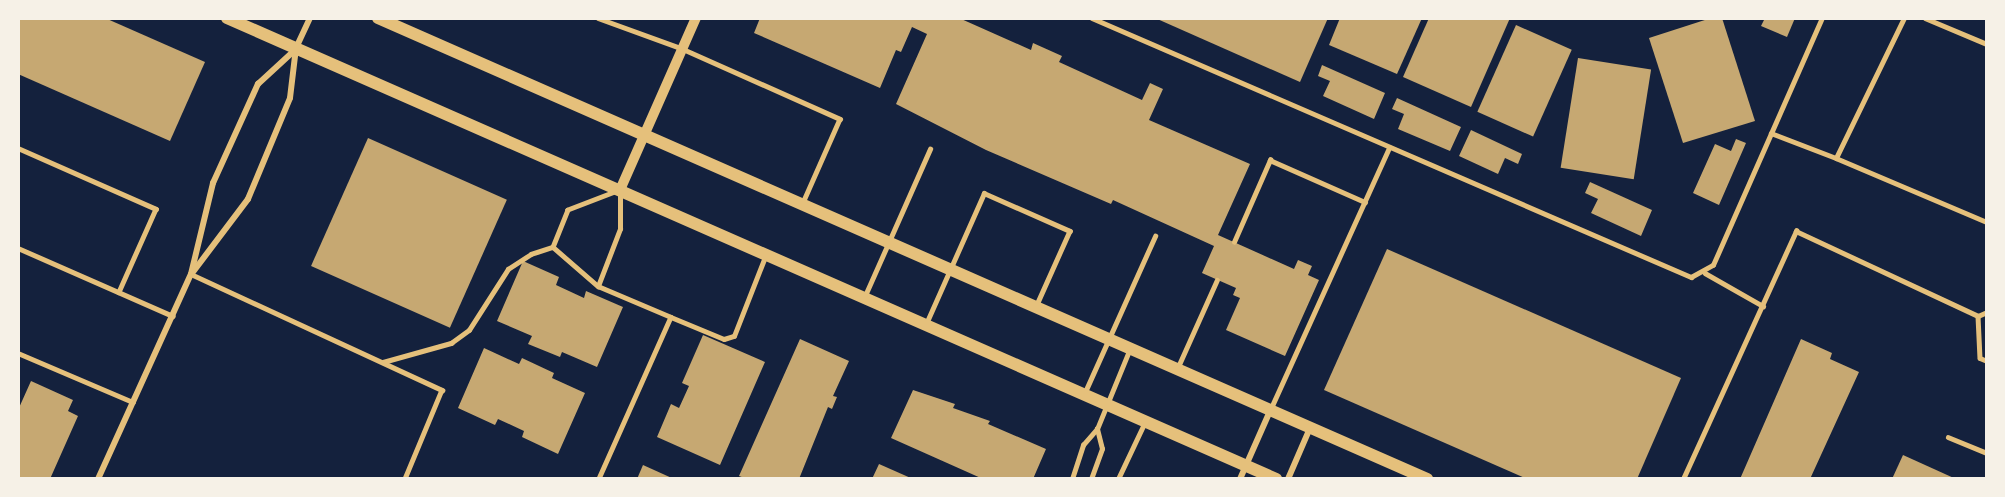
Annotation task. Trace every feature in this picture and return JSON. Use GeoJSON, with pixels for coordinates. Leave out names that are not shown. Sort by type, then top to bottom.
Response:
{"type":"FeatureCollection","features":[{"type":"Feature","properties":{"kind":"main road"},"geometry":{"type":"LineString","coordinates":[[228,18],[1276,479]]}},
{"type":"Feature","properties":{"kind":"main road"},"geometry":{"type":"LineString","coordinates":[[378,18],[1427,479]]}},
{"type":"Feature","properties":{"kind":"street"},"geometry":{"type":"LineString","coordinates":[[191,274],[248,199],[290,98],[296,48],[310,18]]}},
{"type":"Feature","properties":{"kind":"street"},"geometry":{"type":"LineString","coordinates":[[620,190],[696,18]]}},
{"type":"Feature","properties":{"kind":"street"},"geometry":{"type":"LineString","coordinates":[[98,479],[191,274],[213,183],[258,84],[296,48]]}},
{"type":"Feature","properties":{"kind":"street"},"geometry":{"type":"LineString","coordinates":[[1240,479],[1270,411]]}},
{"type":"Feature","properties":{"kind":"street"},"geometry":{"type":"LineString","coordinates":[[1288,479],[1310,428]]}},
{"type":"Feature","properties":{"kind":"lane"},"geometry":{"type":"LineString","coordinates":[[598,18],[683,49],[840,119],[802,205]]}},
{"type":"Feature","properties":{"kind":"lane"},"geometry":{"type":"LineString","coordinates":[[1092,18],[1674,273],[1690,277],[1705,273],[1713,265],[1822,18]]}},
{"type":"Feature","properties":{"kind":"lane"},"geometry":{"type":"LineString","coordinates":[[1836,158],[1904,18]]}},
{"type":"Feature","properties":{"kind":"lane"},"geometry":{"type":"LineString","coordinates":[[1925,18],[1987,44]]}},
{"type":"Feature","properties":{"kind":"lane"},"geometry":{"type":"LineString","coordinates":[[1771,133],[1987,222]]}},
{"type":"Feature","properties":{"kind":"lane"},"geometry":{"type":"LineString","coordinates":[[18,148],[156,209],[119,292]]}},
{"type":"Feature","properties":{"kind":"lane"},"geometry":{"type":"LineString","coordinates":[[1270,411],[1389,148]]}},
{"type":"Feature","properties":{"kind":"lane"},"geometry":{"type":"LineString","coordinates":[[864,298],[930,149]]}},
{"type":"Feature","properties":{"kind":"lane"},"geometry":{"type":"LineString","coordinates":[[1234,242],[1270,160],[1365,202]]}},
{"type":"Feature","properties":{"kind":"lane"},"geometry":{"type":"LineString","coordinates":[[553,247],[568,210],[620,190],[620,229],[598,286]]}},
{"type":"Feature","properties":{"kind":"lane"},"geometry":{"type":"LineString","coordinates":[[926,325],[984,193],[1070,231],[1036,307]]}},
{"type":"Feature","properties":{"kind":"lane"},"geometry":{"type":"LineString","coordinates":[[1683,479],[1796,231],[1978,315],[1987,312]]}},
{"type":"Feature","properties":{"kind":"lane"},"geometry":{"type":"LineString","coordinates":[[1084,395],[1155,236]]}},
{"type":"Feature","properties":{"kind":"lane"},"geometry":{"type":"LineString","coordinates":[[553,247],[598,286],[723,339],[734,336],[766,255]]}},
{"type":"Feature","properties":{"kind":"lane"},"geometry":{"type":"LineString","coordinates":[[383,362],[451,343],[469,330],[508,269],[531,254],[553,247]]}},
{"type":"Feature","properties":{"kind":"lane"},"geometry":{"type":"LineString","coordinates":[[18,248],[173,316]]}},
{"type":"Feature","properties":{"kind":"lane"},"geometry":{"type":"LineString","coordinates":[[1705,273],[1763,306]]}},
{"type":"Feature","properties":{"kind":"lane"},"geometry":{"type":"LineString","coordinates":[[191,274],[442,390],[405,479]]}},
{"type":"Feature","properties":{"kind":"lane"},"geometry":{"type":"LineString","coordinates":[[1177,369],[1217,280]]}},
{"type":"Feature","properties":{"kind":"lane"},"geometry":{"type":"LineString","coordinates":[[1978,315],[1980,358],[1987,361]]}},
{"type":"Feature","properties":{"kind":"lane"},"geometry":{"type":"LineString","coordinates":[[599,479],[671,317]]}},
{"type":"Feature","properties":{"kind":"lane"},"geometry":{"type":"LineString","coordinates":[[1072,479],[1083,445],[1097,429],[1105,404],[1130,348]]}},
{"type":"Feature","properties":{"kind":"lane"},"geometry":{"type":"LineString","coordinates":[[18,353],[133,402]]}},
{"type":"Feature","properties":{"kind":"lane"},"geometry":{"type":"LineString","coordinates":[[1118,479],[1145,421]]}},
{"type":"Feature","properties":{"kind":"lane"},"geometry":{"type":"LineString","coordinates":[[1091,479],[1102,449],[1097,429]]}},
{"type":"Feature","properties":{"kind":"lane"},"geometry":{"type":"LineString","coordinates":[[1948,437],[1987,453]]}},
{"type":"Feature","properties":{"kind":"building"},"geometry":{"type":"Polygon","coordinates":[[[18,18],[105,18],[205,62],[170,141],[18,74],[18,18]]]}},
{"type":"Feature","properties":{"kind":"building"},"geometry":{"type":"Polygon","coordinates":[[[760,18],[959,18],[1031,50],[1033,43],[1062,56],[1059,62],[1142,100],[1150,83],[1163,89],[1149,120],[1250,164],[1218,235],[1294,269],[1298,260],[1312,266],[1308,275],[1319,280],[1285,356],[1226,330],[1240,298],[1233,295],[1236,288],[1202,273],[1214,246],[1113,200],[1111,204],[986,150],[896,104],[927,34],[912,27],[901,52],[896,50],[880,88],[754,33],[760,18]]]}},
{"type":"Feature","properties":{"kind":"building"},"geometry":{"type":"Polygon","coordinates":[[[1155,18],[1328,18],[1300,82],[1155,18]]]}},
{"type":"Feature","properties":{"kind":"building"},"geometry":{"type":"Polygon","coordinates":[[[1340,18],[1422,18],[1397,74],[1329,45],[1340,18]]]}},
{"type":"Feature","properties":{"kind":"building"},"geometry":{"type":"Polygon","coordinates":[[[1429,18],[1510,18],[1471,107],[1403,77],[1429,18]]]}},
{"type":"Feature","properties":{"kind":"building"},"geometry":{"type":"Polygon","coordinates":[[[1711,18],[1722,18],[1755,121],[1683,143],[1649,38],[1711,18]]]}},
{"type":"Feature","properties":{"kind":"building"},"geometry":{"type":"Polygon","coordinates":[[[1765,18],[1795,18],[1787,37],[1761,26],[1765,18]]]}},
{"type":"Feature","properties":{"kind":"building"},"geometry":{"type":"Polygon","coordinates":[[[1516,25],[1572,50],[1533,137],[1477,112],[1516,25]]]}},
{"type":"Feature","properties":{"kind":"building"},"geometry":{"type":"Polygon","coordinates":[[[1578,58],[1651,70],[1634,179],[1561,168],[1578,58]]]}},
{"type":"Feature","properties":{"kind":"building"},"geometry":{"type":"Polygon","coordinates":[[[1322,65],[1385,93],[1374,119],[1323,96],[1330,81],[1318,76],[1322,65]]]}},
{"type":"Feature","properties":{"kind":"building"},"geometry":{"type":"Polygon","coordinates":[[[1397,98],[1461,127],[1450,151],[1398,129],[1404,114],[1392,109],[1397,98]]]}},
{"type":"Feature","properties":{"kind":"building"},"geometry":{"type":"Polygon","coordinates":[[[1471,130],[1522,154],[1518,164],[1505,158],[1498,174],[1459,156],[1471,130]]]}},
{"type":"Feature","properties":{"kind":"building"},"geometry":{"type":"Polygon","coordinates":[[[368,138],[507,200],[450,328],[311,266],[368,138]]]}},
{"type":"Feature","properties":{"kind":"building"},"geometry":{"type":"Polygon","coordinates":[[[1736,139],[1746,143],[1719,205],[1693,193],[1715,144],[1731,151],[1736,139]]]}},
{"type":"Feature","properties":{"kind":"building"},"geometry":{"type":"Polygon","coordinates":[[[1590,182],[1652,210],[1641,236],[1591,213],[1598,199],[1585,193],[1590,182]]]}},
{"type":"Feature","properties":{"kind":"building"},"geometry":{"type":"Polygon","coordinates":[[[1387,249],[1681,378],[1637,479],[1527,479],[1324,390],[1387,249]]]}},
{"type":"Feature","properties":{"kind":"building"},"geometry":{"type":"Polygon","coordinates":[[[523,261],[559,277],[556,285],[584,298],[586,291],[623,307],[597,367],[562,352],[560,357],[528,344],[532,336],[497,321],[523,261]]]}},
{"type":"Feature","properties":{"kind":"building"},"geometry":{"type":"Polygon","coordinates":[[[703,335],[765,362],[720,465],[657,437],[671,404],[679,408],[689,386],[682,383],[703,335]]]}},
{"type":"Feature","properties":{"kind":"building"},"geometry":{"type":"Polygon","coordinates":[[[800,339],[849,361],[833,396],[837,397],[832,409],[828,407],[799,479],[747,479],[739,476],[800,339]]]}},
{"type":"Feature","properties":{"kind":"building"},"geometry":{"type":"Polygon","coordinates":[[[1801,339],[1832,353],[1830,359],[1859,372],[1810,479],[1740,479],[1801,339]]]}},
{"type":"Feature","properties":{"kind":"building"},"geometry":{"type":"Polygon","coordinates":[[[484,348],[519,364],[522,358],[554,373],[552,378],[585,393],[558,454],[522,437],[524,431],[498,419],[495,425],[458,408],[484,348]]]}},
{"type":"Feature","properties":{"kind":"building"},"geometry":{"type":"Polygon","coordinates":[[[31,381],[73,400],[68,411],[78,416],[50,479],[18,479],[18,410],[31,381]]]}},
{"type":"Feature","properties":{"kind":"building"},"geometry":{"type":"Polygon","coordinates":[[[913,390],[955,404],[953,408],[990,421],[988,424],[1046,449],[1033,479],[983,479],[891,438],[913,390]]]}},
{"type":"Feature","properties":{"kind":"building"},"geometry":{"type":"Polygon","coordinates":[[[1903,455],[1956,479],[1892,479],[1903,455]]]}},
{"type":"Feature","properties":{"kind":"building"},"geometry":{"type":"Polygon","coordinates":[[[879,464],[913,479],[872,479],[879,464]]]}},
{"type":"Feature","properties":{"kind":"building"},"geometry":{"type":"Polygon","coordinates":[[[643,465],[674,479],[637,479],[643,465]]]}}]}
